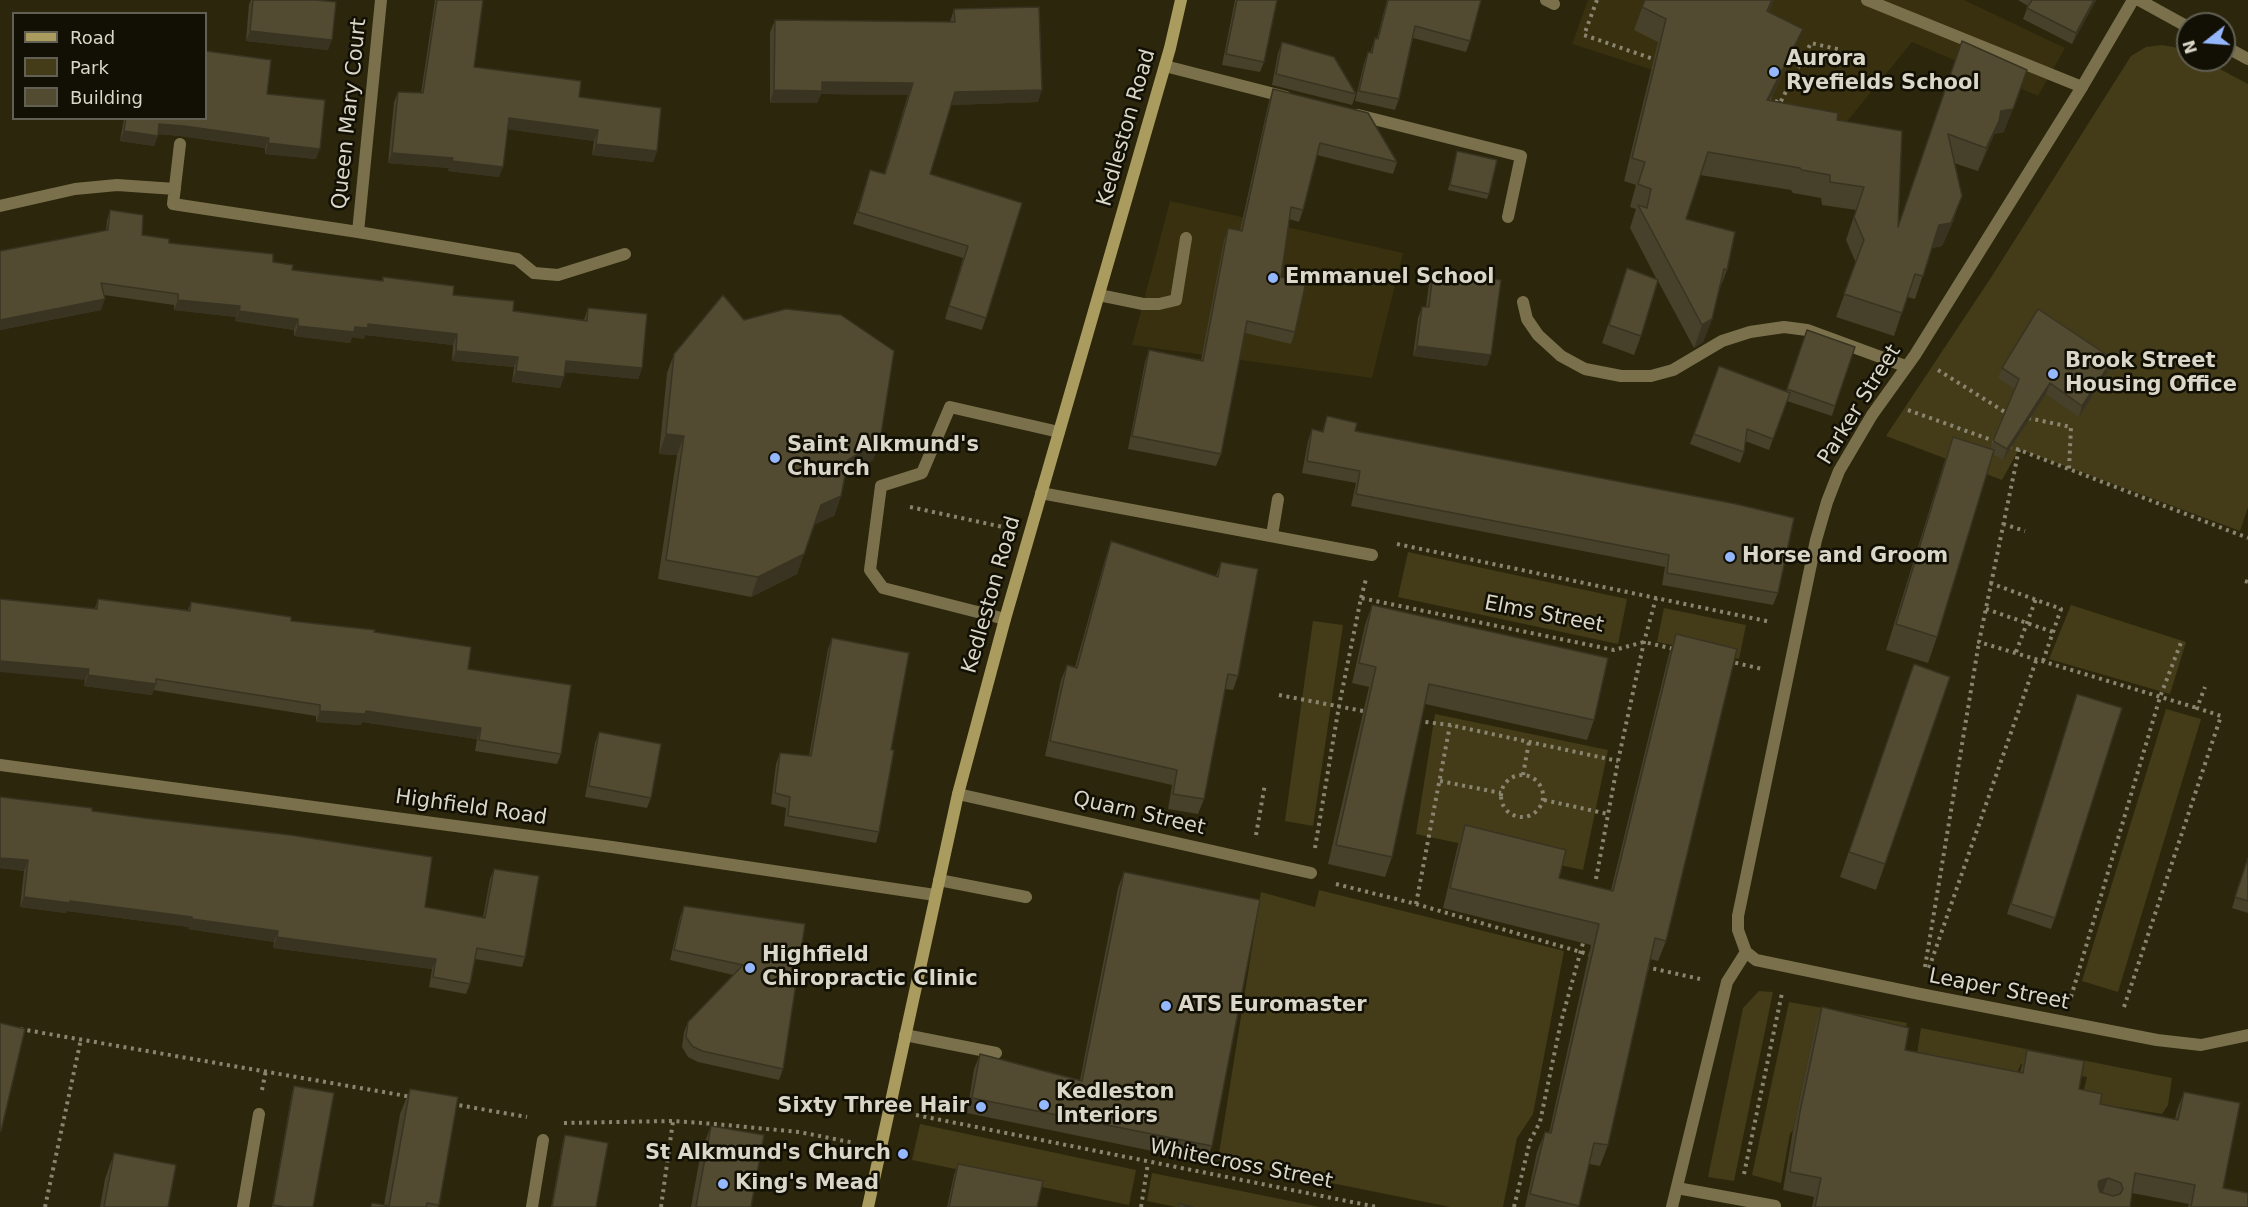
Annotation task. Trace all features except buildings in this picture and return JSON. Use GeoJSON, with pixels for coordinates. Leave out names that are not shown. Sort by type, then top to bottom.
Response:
{"type":"FeatureCollection","features":[{"type":"Feature","properties":{"kind":"street","name":"Queen Mary Court"},"geometry":{"type":"LineString","coordinates":[[358,232],[381,0]]}},
{"type":"Feature","properties":{"kind":"street","name":"Kedleston Road"},"geometry":{"type":"LineString","coordinates":[[868,1207],[879,1148],[958,794],[1005,619],[1165,66],[1181,0]]}},
{"type":"Feature","properties":{"kind":"street"},"geometry":{"type":"LineString","coordinates":[[1867,0],[2082,87]]}},
{"type":"Feature","properties":{"kind":"street","name":"Parker Street"},"geometry":{"type":"LineString","coordinates":[[1746,952],[1738,930],[1738,916],[1816,540],[1839,471],[1881,401],[1915,355],[2082,87],[2133,0]]}},
{"type":"Feature","properties":{"kind":"street"},"geometry":{"type":"LineString","coordinates":[[2139,0],[2176,20]]}},
{"type":"Feature","properties":{"kind":"street"},"geometry":{"type":"LineString","coordinates":[[1165,66],[1303,101]]}},
{"type":"Feature","properties":{"kind":"street"},"geometry":{"type":"LineString","coordinates":[[1349,113],[1521,156],[1508,217]]}},
{"type":"Feature","properties":{"kind":"street"},"geometry":{"type":"LineString","coordinates":[[0,206],[75,189],[117,185],[174,189],[180,144]]}},
{"type":"Feature","properties":{"kind":"street","name":"Queen Mary Court"},"geometry":{"type":"LineString","coordinates":[[174,189],[173,204],[517,259],[534,273],[558,275],[625,254]]}},
{"type":"Feature","properties":{"kind":"street"},"geometry":{"type":"LineString","coordinates":[[1099,295],[1143,304],[1159,304],[1176,300],[1186,238]]}},
{"type":"Feature","properties":{"kind":"street"},"geometry":{"type":"LineString","coordinates":[[1522,303],[1527,319],[1538,335],[1561,356],[1585,369],[1621,376],[1651,376],[1673,370],[1722,340],[1750,332],[1784,327],[1807,330],[1905,366]]}},
{"type":"Feature","properties":{"kind":"street"},"geometry":{"type":"LineString","coordinates":[[1005,619],[883,588],[870,570],[881,486],[922,473],[950,407],[1059,432]]}},
{"type":"Feature","properties":{"kind":"street"},"geometry":{"type":"LineString","coordinates":[[1041,493],[1372,555]]}},
{"type":"Feature","properties":{"kind":"street"},"geometry":{"type":"LineString","coordinates":[[1272,535],[1278,499]]}},
{"type":"Feature","properties":{"kind":"street","name":"Highfield Road"},"geometry":{"type":"LineString","coordinates":[[0,765],[612,847],[935,895]]}},
{"type":"Feature","properties":{"kind":"street","name":"Quarn Street"},"geometry":{"type":"LineString","coordinates":[[958,794],[1311,873]]}},
{"type":"Feature","properties":{"kind":"street"},"geometry":{"type":"LineString","coordinates":[[939,880],[1026,897]]}},
{"type":"Feature","properties":{"kind":"street"},"geometry":{"type":"LineString","coordinates":[[1672,1207],[1727,982],[1746,952]]}},
{"type":"Feature","properties":{"kind":"street","name":"Leaper Street"},"geometry":{"type":"LineString","coordinates":[[1746,952],[1756,960],[2115,1033],[2201,1045],[2248,1035]]}},
{"type":"Feature","properties":{"kind":"street"},"geometry":{"type":"LineString","coordinates":[[905,1035],[996,1053]]}},
{"type":"Feature","properties":{"kind":"street"},"geometry":{"type":"LineString","coordinates":[[243,1207],[259,1114]]}},
{"type":"Feature","properties":{"kind":"street"},"geometry":{"type":"LineString","coordinates":[[532,1207],[543,1140]]}},
{"type":"Feature","properties":{"kind":"street"},"geometry":{"type":"LineString","coordinates":[[1677,1188],[1775,1206]]}},
{"type":"Feature","properties":{"kind":"path"},"geometry":{"type":"LineString","coordinates":[[1597,0],[1584,35],[1660,61]]}},
{"type":"Feature","properties":{"kind":"path"},"geometry":{"type":"LineString","coordinates":[[1759,95],[1780,103],[1810,43],[1841,50]]}},
{"type":"Feature","properties":{"kind":"path"},"geometry":{"type":"LineString","coordinates":[[1915,355],[2008,414],[2017,416]]}},
{"type":"Feature","properties":{"kind":"path"},"geometry":{"type":"LineString","coordinates":[[1881,401],[2019,449],[2248,538]]}},
{"type":"Feature","properties":{"kind":"path"},"geometry":{"type":"LineString","coordinates":[[2007,424],[2008,414]]}},
{"type":"Feature","properties":{"kind":"path"},"geometry":{"type":"LineString","coordinates":[[2026,418],[2071,427],[2069,469]]}},
{"type":"Feature","properties":{"kind":"path"},"geometry":{"type":"LineString","coordinates":[[1920,994],[1979,642],[2019,449]]}},
{"type":"Feature","properties":{"kind":"path"},"geometry":{"type":"LineString","coordinates":[[879,500],[1030,533]]}},
{"type":"Feature","properties":{"kind":"path"},"geometry":{"type":"LineString","coordinates":[[2003,524],[2025,531]]}},
{"type":"Feature","properties":{"kind":"path","name":"Elms Street"},"geometry":{"type":"LineString","coordinates":[[1388,542],[1798,627]]}},
{"type":"Feature","properties":{"kind":"path"},"geometry":{"type":"LineString","coordinates":[[1990,583],[2061,609],[2043,661]]}},
{"type":"Feature","properties":{"kind":"path","name":"Elms Street"},"geometry":{"type":"LineString","coordinates":[[1340,706],[1361,598],[1614,650],[1644,642],[1677,650]]}},
{"type":"Feature","properties":{"kind":"path"},"geometry":{"type":"LineString","coordinates":[[1596,879],[1618,761],[1656,598]]}},
{"type":"Feature","properties":{"kind":"path"},"geometry":{"type":"LineString","coordinates":[[2016,652],[2036,599]]}},
{"type":"Feature","properties":{"kind":"path"},"geometry":{"type":"LineString","coordinates":[[1986,609],[2053,632]]}},
{"type":"Feature","properties":{"kind":"path"},"geometry":{"type":"LineString","coordinates":[[2063,1022],[2160,697],[2182,640]]}},
{"type":"Feature","properties":{"kind":"path"},"geometry":{"type":"LineString","coordinates":[[1979,642],[2221,716],[2115,1033]]}},
{"type":"Feature","properties":{"kind":"path"},"geometry":{"type":"LineString","coordinates":[[1920,994],[2037,658]]}},
{"type":"Feature","properties":{"kind":"path"},"geometry":{"type":"LineString","coordinates":[[1722,660],[1788,675]]}},
{"type":"Feature","properties":{"kind":"path"},"geometry":{"type":"LineString","coordinates":[[2197,708],[2205,687]]}},
{"type":"Feature","properties":{"kind":"path"},"geometry":{"type":"LineString","coordinates":[[1279,695],[1363,711]]}},
{"type":"Feature","properties":{"kind":"path"},"geometry":{"type":"LineString","coordinates":[[1340,706],[1311,873],[1318,880],[1416,904],[1600,957]]}},
{"type":"Feature","properties":{"kind":"path"},"geometry":{"type":"LineString","coordinates":[[1418,721],[1450,725],[1618,761]]}},
{"type":"Feature","properties":{"kind":"path"},"geometry":{"type":"LineString","coordinates":[[1416,904],[1450,725]]}},
{"type":"Feature","properties":{"kind":"path"},"geometry":{"type":"LineString","coordinates":[[1524,775],[1529,742]]}},
{"type":"Feature","properties":{"kind":"path"},"geometry":{"type":"LineString","coordinates":[[1524,775],[1541,786],[1544,800],[1538,812],[1532,816],[1519,818],[1507,812],[1503,806],[1501,793],[1510,779],[1524,775]]}},
{"type":"Feature","properties":{"kind":"path"},"geometry":{"type":"LineString","coordinates":[[1440,780],[1501,793]]}},
{"type":"Feature","properties":{"kind":"path"},"geometry":{"type":"LineString","coordinates":[[1252,860],[1265,784]]}},
{"type":"Feature","properties":{"kind":"path"},"geometry":{"type":"LineString","coordinates":[[1544,800],[1608,814]]}},
{"type":"Feature","properties":{"kind":"path"},"geometry":{"type":"LineString","coordinates":[[1514,1207],[1530,1142],[1540,1122],[1561,1022],[1582,943]]}},
{"type":"Feature","properties":{"kind":"path"},"geometry":{"type":"LineString","coordinates":[[1643,966],[1727,982]]}},
{"type":"Feature","properties":{"kind":"path"},"geometry":{"type":"LineString","coordinates":[[1739,1199],[1788,966]]}},
{"type":"Feature","properties":{"kind":"path"},"geometry":{"type":"LineString","coordinates":[[12,1027],[416,1097]]}},
{"type":"Feature","properties":{"kind":"path"},"geometry":{"type":"LineString","coordinates":[[45,1207],[81,1039]]}},
{"type":"Feature","properties":{"kind":"path"},"geometry":{"type":"LineString","coordinates":[[451,1104],[532,1118]]}},
{"type":"Feature","properties":{"kind":"path","name":"Whitecross Street"},"geometry":{"type":"LineString","coordinates":[[888,1110],[1377,1207]]}},
{"type":"Feature","properties":{"kind":"path"},"geometry":{"type":"LineString","coordinates":[[560,1122],[673,1121],[799,1132],[879,1148]]}},
{"type":"Feature","properties":{"kind":"path"},"geometry":{"type":"LineString","coordinates":[[662,1207],[673,1121]]}},
{"type":"Feature","properties":{"kind":"path"},"geometry":{"type":"LineString","coordinates":[[1141,1207],[1148,1163]]}},
{"type":"Feature","properties":{"kind":"path"},"geometry":{"type":"LineString","coordinates":[[1344,1207],[1345,1201]]}},
{"type":"Feature","properties":{"kind":"shaded area","name":"Aurora Ryefields School"},"geometry":{"type":"Polygon","coordinates":[[[1588,0],[1964,0],[2065,48],[2038,96],[1912,42],[1840,130],[1572,44],[1588,0]]]}},
{"type":"Feature","properties":{"kind":"shaded area","name":"Emmanuel School"},"geometry":{"type":"Polygon","coordinates":[[[1170,201],[1403,253],[1372,378],[1132,345],[1170,201]]]}},
{"type":"Feature","properties":{"kind":"green space"},"geometry":{"type":"Polygon","coordinates":[[[2162,45],[2176,47],[2176,72],[2226,72],[2248,84],[2248,507],[2240,531],[2019,449],[2002,480],[1886,436],[1992,276],[2131,56],[2146,47],[2162,45]]]}},
{"type":"Feature","properties":{"kind":"green space"},"geometry":{"type":"Polygon","coordinates":[[[1408,552],[1627,599],[1618,644],[1398,597],[1408,552]]]}},
{"type":"Feature","properties":{"kind":"green space"},"geometry":{"type":"Polygon","coordinates":[[[2071,605],[2186,642],[2170,694],[2049,659],[2071,605]]]}},
{"type":"Feature","properties":{"kind":"green space"},"geometry":{"type":"Polygon","coordinates":[[[1664,608],[1746,625],[1739,659],[1657,642],[1664,608]]]}},
{"type":"Feature","properties":{"kind":"green space"},"geometry":{"type":"Polygon","coordinates":[[[1313,621],[1343,625],[1313,826],[1285,821],[1313,621]]]}},
{"type":"Feature","properties":{"kind":"green space"},"geometry":{"type":"Polygon","coordinates":[[[2166,709],[2201,719],[2118,992],[2082,981],[2166,709]]]}},
{"type":"Feature","properties":{"kind":"green space"},"geometry":{"type":"Polygon","coordinates":[[[1435,714],[1608,750],[1583,870],[1416,834],[1435,714]]]}},
{"type":"Feature","properties":{"kind":"green space"},"geometry":{"type":"Polygon","coordinates":[[[1319,890],[1564,951],[1533,1114],[1517,1138],[1503,1207],[1450,1207],[1218,1160],[1261,892],[1315,907],[1319,890]]]}},
{"type":"Feature","properties":{"kind":"green space"},"geometry":{"type":"Polygon","coordinates":[[[1759,991],[1773,992],[1734,1181],[1708,1177],[1743,1008],[1759,991]]]}},
{"type":"Feature","properties":{"kind":"green space"},"geometry":{"type":"Polygon","coordinates":[[[1789,1002],[1907,1023],[1902,1047],[1815,1026],[1781,1183],[1752,1175],[1789,1002]]]}},
{"type":"Feature","properties":{"kind":"green space"},"geometry":{"type":"Polygon","coordinates":[[[1921,1028],[2172,1078],[2168,1105],[2162,1114],[2081,1101],[2087,1077],[2021,1064],[2013,1081],[1915,1066],[1921,1028]]]}},
{"type":"Feature","properties":{"kind":"green space"},"geometry":{"type":"Polygon","coordinates":[[[920,1124],[1136,1170],[1129,1205],[912,1160],[920,1124]]]}},
{"type":"Feature","properties":{"kind":"green space"},"geometry":{"type":"Polygon","coordinates":[[[1152,1173],[1320,1207],[1176,1207],[1147,1201],[1152,1173]]]}},
{"type":"Feature","properties":{"kind":"place","name":"Aurora Ryefields School"},"geometry":{"type":"Point","coordinates":[1774,72]}},
{"type":"Feature","properties":{"kind":"place","name":"Emmanuel School"},"geometry":{"type":"Point","coordinates":[1273,278]}},
{"type":"Feature","properties":{"kind":"place","name":"Brook Street Housing Office"},"geometry":{"type":"Point","coordinates":[2053,374]}},
{"type":"Feature","properties":{"kind":"place","name":"Saint Alkmund's Church"},"geometry":{"type":"Point","coordinates":[775,458]}},
{"type":"Feature","properties":{"kind":"place","name":"Horse and Groom"},"geometry":{"type":"Point","coordinates":[1730,557]}},
{"type":"Feature","properties":{"kind":"place","name":"Highfield Chiropractic Clinic"},"geometry":{"type":"Point","coordinates":[750,968]}},
{"type":"Feature","properties":{"kind":"place","name":"ATS Euromaster"},"geometry":{"type":"Point","coordinates":[1166,1006]}},
{"type":"Feature","properties":{"kind":"place","name":"Kedleston Interiors"},"geometry":{"type":"Point","coordinates":[1044,1105]}},
{"type":"Feature","properties":{"kind":"place","name":"Sixty Three Hair"},"geometry":{"type":"Point","coordinates":[981,1107]}},
{"type":"Feature","properties":{"kind":"place","name":"St Alkmund's Church"},"geometry":{"type":"Point","coordinates":[903,1154]}},
{"type":"Feature","properties":{"kind":"place","name":"King's Mead"},"geometry":{"type":"Point","coordinates":[723,1184]}}]}
